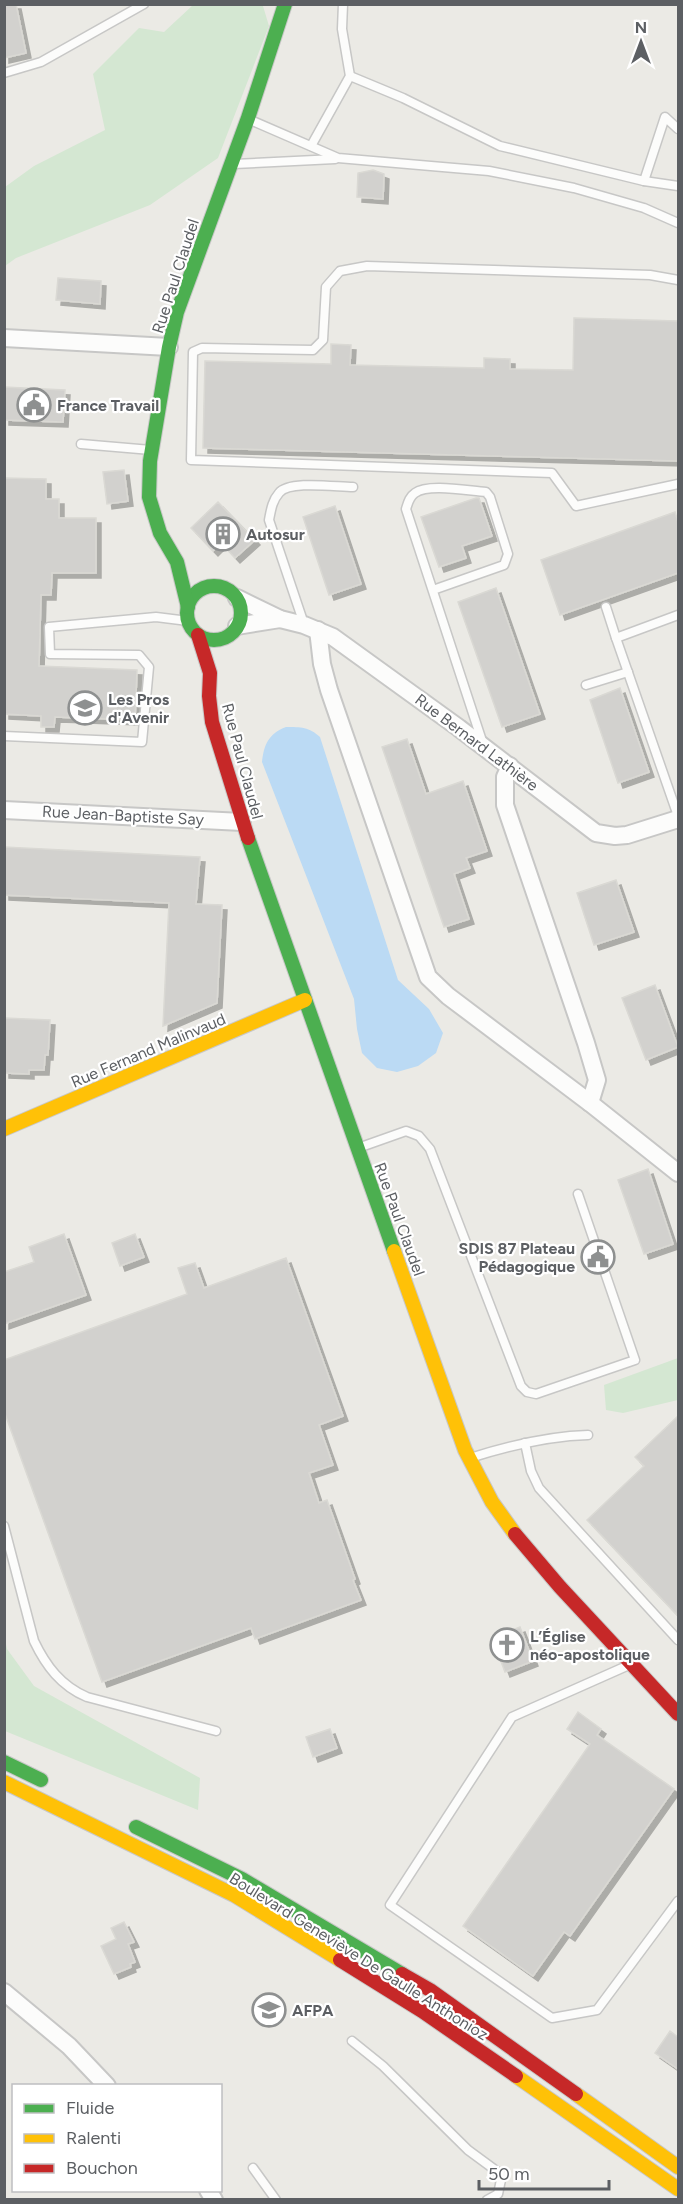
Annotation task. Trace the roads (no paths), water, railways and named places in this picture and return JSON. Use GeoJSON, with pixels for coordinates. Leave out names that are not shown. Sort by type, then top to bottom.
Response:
{"type":"FeatureCollection","features":[{"type":"Feature","properties":{"kind":"street","name":"Rue Paul Claudel"},"geometry":{"type":"LineString","coordinates":[[188,614],[177,562],[160,533],[149,497],[152,450],[177,312],[248,118],[285,4]]}},
{"type":"Feature","properties":{"kind":"street"},"geometry":{"type":"LineString","coordinates":[[4,338],[169,347]]}},
{"type":"Feature","properties":{"kind":"street","name":"Rue Paul Claudel"},"geometry":{"type":"LineString","coordinates":[[177,562],[214,586]]}},
{"type":"Feature","properties":{"kind":"street"},"geometry":{"type":"LineString","coordinates":[[214,586],[227,589],[237,598],[241,617],[232,632],[212,640],[198,634],[188,614],[191,599],[197,592],[214,586]]}},
{"type":"Feature","properties":{"kind":"street","name":"Rue Bernard Lathière"},"geometry":{"type":"LineString","coordinates":[[237,598],[280,619],[311,627],[342,644],[510,766],[596,833],[627,835],[678,818]]}},
{"type":"Feature","properties":{"kind":"street","name":"Rue Bernard Lathière"},"geometry":{"type":"LineString","coordinates":[[232,632],[280,619]]}},
{"type":"Feature","properties":{"kind":"street"},"geometry":{"type":"LineString","coordinates":[[311,627],[329,690],[428,977],[448,996],[590,1102],[678,1173]]}},
{"type":"Feature","properties":{"kind":"street","name":"Rue Paul Claudel"},"geometry":{"type":"LineString","coordinates":[[210,673],[232,632]]}},
{"type":"Feature","properties":{"kind":"street","name":"Rue Paul Claudel"},"geometry":{"type":"LineString","coordinates":[[198,634],[210,673],[209,696],[212,722],[242,822],[470,1458],[492,1502],[521,1542],[678,1714]]}},
{"type":"Feature","properties":{"kind":"street"},"geometry":{"type":"LineString","coordinates":[[510,766],[505,777],[505,805],[592,1061],[597,1080],[590,1102]]}},
{"type":"Feature","properties":{"kind":"street","name":"Rue Jean-Baptiste Say"},"geometry":{"type":"LineString","coordinates":[[4,810],[242,822]]}},
{"type":"Feature","properties":{"kind":"street","name":"Rue Fernand Malinvaud"},"geometry":{"type":"LineString","coordinates":[[4,1130],[305,1000]]}},
{"type":"Feature","properties":{"kind":"street"},"geometry":{"type":"LineString","coordinates":[[4,1762],[56,1787]]}},
{"type":"Feature","properties":{"kind":"street","name":"Boulevard Geneviève De Gaulle Anthonioz"},"geometry":{"type":"LineString","coordinates":[[4,1782],[234,1895],[422,2011],[678,2189]]}},
{"type":"Feature","properties":{"kind":"street","name":"Boulevard Geneviève De Gaulle Anthonioz"},"geometry":{"type":"LineString","coordinates":[[128,1823],[242,1879],[430,1990],[678,2167]]}},
{"type":"Feature","properties":{"kind":"street"},"geometry":{"type":"LineString","coordinates":[[4,1992],[69,2046],[106,2084]]}},
{"type":"Feature","properties":{"kind":"lane"},"geometry":{"type":"LineString","coordinates":[[4,73],[41,62],[144,4]]}},
{"type":"Feature","properties":{"kind":"lane"},"geometry":{"type":"LineString","coordinates":[[311,146],[350,76],[342,29],[343,4]]}},
{"type":"Feature","properties":{"kind":"lane"},"geometry":{"type":"LineString","coordinates":[[350,76],[403,98],[500,146],[644,181],[678,186]]}},
{"type":"Feature","properties":{"kind":"lane"},"geometry":{"type":"LineString","coordinates":[[644,181],[665,117],[678,129]]}},
{"type":"Feature","properties":{"kind":"lane"},"geometry":{"type":"LineString","coordinates":[[248,118],[338,158]]}},
{"type":"Feature","properties":{"kind":"lane"},"geometry":{"type":"LineString","coordinates":[[231,165],[338,158],[489,171],[574,188],[644,208],[678,223]]}},
{"type":"Feature","properties":{"kind":"lane"},"geometry":{"type":"LineString","coordinates":[[678,280],[650,275],[367,266],[340,271],[326,287],[323,340],[313,350],[202,348],[193,352],[190,460],[552,473],[576,506],[678,484]]}},
{"type":"Feature","properties":{"kind":"lane"},"geometry":{"type":"LineString","coordinates":[[81,444],[152,450]]}},
{"type":"Feature","properties":{"kind":"lane"},"geometry":{"type":"LineString","coordinates":[[311,627],[269,520],[273,503],[280,491],[289,486],[353,487]]}},
{"type":"Feature","properties":{"kind":"lane"},"geometry":{"type":"LineString","coordinates":[[433,590],[504,565],[508,554],[490,497],[486,492],[433,488],[417,491],[410,498],[406,509],[484,747]]}},
{"type":"Feature","properties":{"kind":"lane"},"geometry":{"type":"LineString","coordinates":[[606,607],[678,818]]}},
{"type":"Feature","properties":{"kind":"lane"},"geometry":{"type":"LineString","coordinates":[[4,736],[142,742],[149,667],[139,655],[50,654],[49,627],[188,614]]}},
{"type":"Feature","properties":{"kind":"lane"},"geometry":{"type":"LineString","coordinates":[[616,638],[678,615]]}},
{"type":"Feature","properties":{"kind":"lane"},"geometry":{"type":"LineString","coordinates":[[586,685],[628,672]]}},
{"type":"Feature","properties":{"kind":"lane"},"geometry":{"type":"LineString","coordinates":[[358,1148],[406,1131],[419,1136],[430,1149],[521,1386],[527,1392],[536,1394],[636,1360],[578,1194]]}},
{"type":"Feature","properties":{"kind":"lane"},"geometry":{"type":"LineString","coordinates":[[470,1458],[525,1443],[568,1435],[588,1435]]}},
{"type":"Feature","properties":{"kind":"lane"},"geometry":{"type":"LineString","coordinates":[[525,1443],[531,1471],[539,1488],[678,1640]]}},
{"type":"Feature","properties":{"kind":"lane"},"geometry":{"type":"LineString","coordinates":[[4,1526],[34,1641],[42,1658],[57,1677],[73,1691],[87,1697],[216,1731]]}},
{"type":"Feature","properties":{"kind":"lane"},"geometry":{"type":"LineString","coordinates":[[632,1664],[512,1717],[390,1905],[552,2018],[597,2010],[678,1901]]}},
{"type":"Feature","properties":{"kind":"lane"},"geometry":{"type":"LineString","coordinates":[[352,2041],[383,2066],[468,2150],[501,2175],[498,2194],[487,2199]]}},
{"type":"Feature","properties":{"kind":"lane"},"geometry":{"type":"LineString","coordinates":[[253,2168],[276,2199]]}},
{"type":"Feature","properties":{"kind":"water"},"geometry":{"type":"Polygon","coordinates":[[[286,727],[304,728],[320,737],[398,980],[429,1009],[443,1033],[436,1053],[418,1066],[397,1072],[377,1068],[362,1053],[354,999],[262,762],[268,741],[275,733],[286,727]]]}},
{"type":"Feature","properties":{"kind":"place","name":"France Travail"},"geometry":{"type":"Point","coordinates":[34,405]}},
{"type":"Feature","properties":{"kind":"place","name":"Autosur"},"geometry":{"type":"Point","coordinates":[223,534]}},
{"type":"Feature","properties":{"kind":"place","name":"Les Pros d'Avenir"},"geometry":{"type":"Point","coordinates":[85,708]}},
{"type":"Feature","properties":{"kind":"place","name":"SDIS 87 Plateau Pédagogique"},"geometry":{"type":"Point","coordinates":[598,1257]}},
{"type":"Feature","properties":{"kind":"place","name":"L’Église néo-apostolique"},"geometry":{"type":"Point","coordinates":[507,1645]}},
{"type":"Feature","properties":{"kind":"place","name":"AFPA"},"geometry":{"type":"Point","coordinates":[269,2010]}}]}
